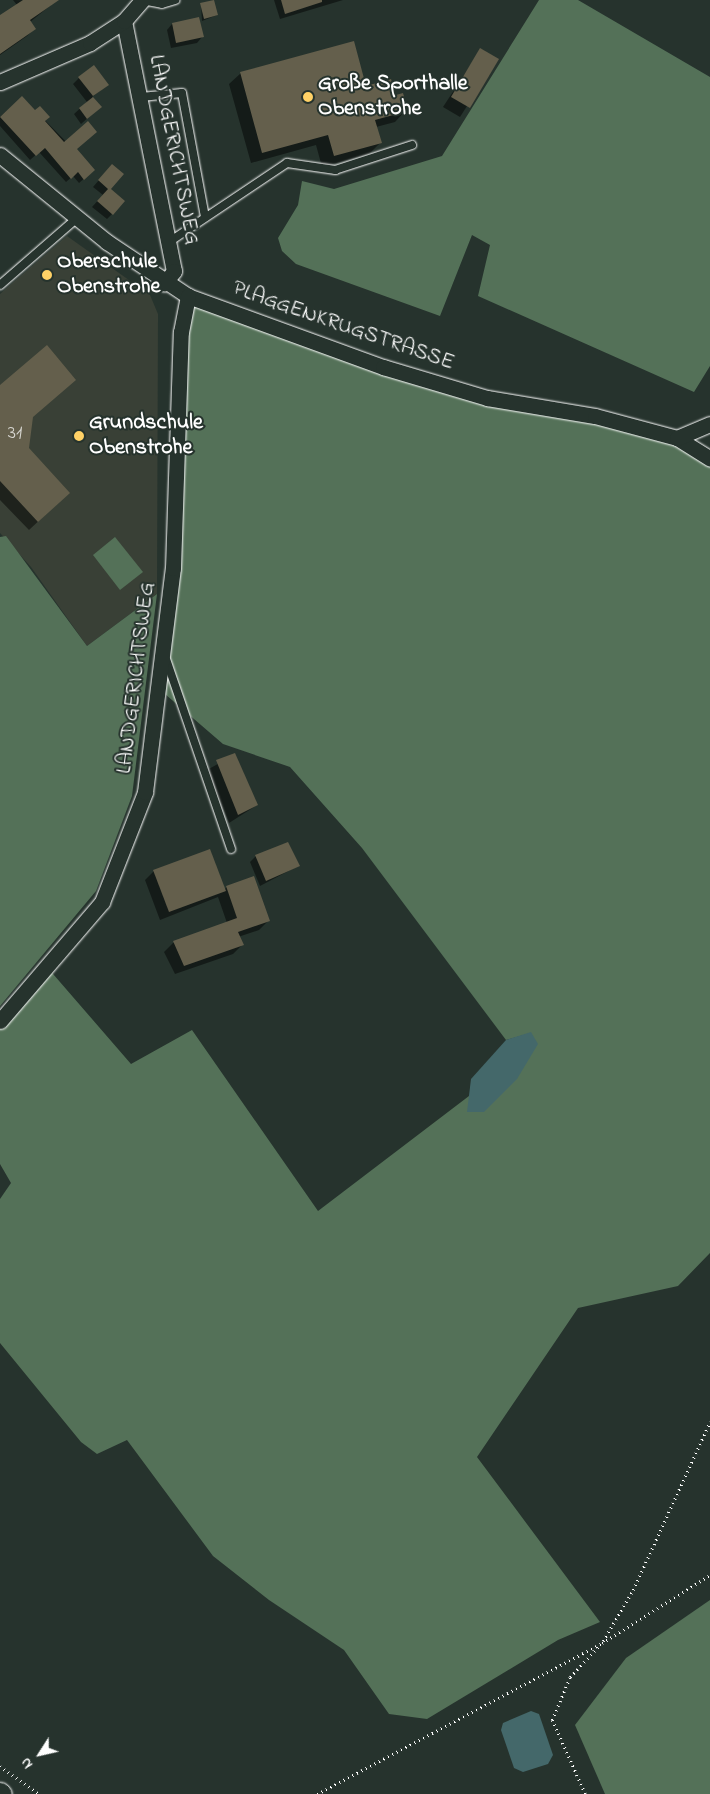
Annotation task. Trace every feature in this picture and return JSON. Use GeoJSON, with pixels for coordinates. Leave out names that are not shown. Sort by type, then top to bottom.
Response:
{"type":"FeatureCollection","features":[{"type":"Feature","properties":{"kind":"street"},"geometry":{"type":"LineString","coordinates":[[0,82],[90,43],[124,21],[142,0]]}},
{"type":"Feature","properties":{"kind":"street","name":"LANDGERICHTSWEG"},"geometry":{"type":"LineString","coordinates":[[124,21],[141,97],[174,271],[164,284]]}},
{"type":"Feature","properties":{"kind":"street","name":"PLAGGENKRUGSTRASSE"},"geometry":{"type":"LineString","coordinates":[[0,155],[76,219],[164,284],[188,296],[383,366],[487,398],[595,416],[677,438],[710,460]]}},
{"type":"Feature","properties":{"kind":"street","name":"LANDGERICHTSWEG"},"geometry":{"type":"LineString","coordinates":[[0,1021],[102,902],[145,792],[173,568],[180,332],[188,296]]}},
{"type":"Feature","properties":{"kind":"street"},"geometry":{"type":"LineString","coordinates":[[677,438],[710,424]]}},
{"type":"Feature","properties":{"kind":"lane"},"geometry":{"type":"LineString","coordinates":[[142,0],[162,4],[175,0]]}},
{"type":"Feature","properties":{"kind":"lane"},"geometry":{"type":"LineString","coordinates":[[141,97],[182,93],[205,217]]}},
{"type":"Feature","properties":{"kind":"lane"},"geometry":{"type":"LineString","coordinates":[[169,242],[287,163],[335,170],[412,145]]}},
{"type":"Feature","properties":{"kind":"lane"},"geometry":{"type":"LineString","coordinates":[[0,285],[76,219]]}},
{"type":"Feature","properties":{"kind":"lane"},"geometry":{"type":"LineString","coordinates":[[162,650],[231,849]]}},
{"type":"Feature","properties":{"kind":"path"},"geometry":{"type":"LineString","coordinates":[[584,1794],[552,1720],[570,1677],[602,1643],[633,1590],[710,1422]]}},
{"type":"Feature","properties":{"kind":"path"},"geometry":{"type":"LineString","coordinates":[[317,1794],[602,1643],[710,1575]]}},
{"type":"Feature","properties":{"kind":"path"},"geometry":{"type":"LineString","coordinates":[[0,1766],[39,1794]]}},
{"type":"Feature","properties":{"kind":"shaded area","name":"Grundschule Obenstrohe"},"geometry":{"type":"Polygon","coordinates":[[[67,236],[150,295],[158,314],[157,594],[87,646],[31,567],[0,533],[0,294],[67,236]]]}},
{"type":"Feature","properties":{"kind":"green space"},"geometry":{"type":"Polygon","coordinates":[[[539,0],[578,0],[710,77],[710,366],[694,392],[478,296],[490,245],[472,235],[440,316],[296,264],[282,251],[278,238],[298,205],[302,181],[334,189],[442,156],[539,0]]]}},
{"type":"Feature","properties":{"kind":"green space"},"geometry":{"type":"Polygon","coordinates":[[[188,296],[383,367],[677,438],[710,459],[710,1253],[678,1286],[578,1308],[477,1457],[600,1622],[558,1640],[427,1719],[389,1714],[344,1650],[269,1600],[213,1556],[127,1440],[97,1454],[81,1442],[0,1343],[0,1199],[11,1183],[0,1164],[0,1020],[47,967],[131,1064],[192,1030],[318,1211],[469,1096],[531,1033],[506,1040],[362,848],[290,767],[223,744],[158,688],[188,296]]]}},
{"type":"Feature","properties":{"kind":"green space"},"geometry":{"type":"Polygon","coordinates":[[[6,536],[87,646],[157,594],[132,796],[96,891],[0,1006],[0,537],[6,536]]]}},
{"type":"Feature","properties":{"kind":"green space"},"geometry":{"type":"Polygon","coordinates":[[[115,537],[143,572],[120,590],[93,555],[115,537]]]}},
{"type":"Feature","properties":{"kind":"green space"},"geometry":{"type":"Polygon","coordinates":[[[710,1600],[710,1794],[605,1794],[575,1725],[626,1658],[710,1600]]]}},
{"type":"Feature","properties":{"kind":"water"},"geometry":{"type":"Polygon","coordinates":[[[531,1032],[538,1044],[517,1079],[484,1112],[467,1112],[471,1079],[506,1040],[531,1032]]]}},
{"type":"Feature","properties":{"kind":"water"},"geometry":{"type":"Polygon","coordinates":[[[531,1711],[539,1714],[553,1755],[548,1764],[523,1772],[514,1768],[501,1730],[503,1723],[531,1711]]]}},
{"type":"Feature","properties":{"kind":"building"},"geometry":{"type":"Polygon","coordinates":[[[23,0],[59,0],[30,20],[36,29],[0,54],[0,15],[23,0]]]}},
{"type":"Feature","properties":{"kind":"building"},"geometry":{"type":"Polygon","coordinates":[[[214,0],[218,15],[204,19],[200,3],[214,0]]]}},
{"type":"Feature","properties":{"kind":"building"},"geometry":{"type":"Polygon","coordinates":[[[281,0],[322,0],[322,2],[285,14],[281,0]]]}},
{"type":"Feature","properties":{"kind":"building"},"geometry":{"type":"Polygon","coordinates":[[[199,17],[204,37],[176,43],[172,23],[199,17]]]}},
{"type":"Feature","properties":{"kind":"building","name":"Große Sporthalle Obenstrohe"},"geometry":{"type":"Polygon","coordinates":[[[354,41],[366,86],[391,79],[396,95],[403,93],[408,111],[375,120],[382,143],[334,156],[328,135],[262,153],[240,72],[354,41]]]}},
{"type":"Feature","properties":{"kind":"building"},"geometry":{"type":"Polygon","coordinates":[[[480,48],[499,59],[470,108],[451,97],[480,48]]]}},
{"type":"Feature","properties":{"kind":"building"},"geometry":{"type":"Polygon","coordinates":[[[94,65],[109,85],[93,96],[78,77],[94,65]]]}},
{"type":"Feature","properties":{"kind":"building"},"geometry":{"type":"Polygon","coordinates":[[[22,96],[35,110],[40,106],[50,117],[45,121],[64,142],[88,121],[97,132],[77,149],[95,170],[84,180],[78,172],[71,179],[45,148],[36,156],[0,117],[22,96]]]}},
{"type":"Feature","properties":{"kind":"building"},"geometry":{"type":"Polygon","coordinates":[[[93,97],[102,107],[87,119],[79,108],[93,97]]]}},
{"type":"Feature","properties":{"kind":"building"},"geometry":{"type":"Polygon","coordinates":[[[112,164],[124,174],[111,189],[125,201],[113,215],[97,201],[108,189],[98,180],[112,164]]]}},
{"type":"Feature","properties":{"kind":"building"},"geometry":{"type":"Polygon","coordinates":[[[47,345],[76,380],[33,417],[29,448],[70,493],[38,522],[0,481],[0,385],[47,345]]]}},
{"type":"Feature","properties":{"kind":"building"},"geometry":{"type":"Polygon","coordinates":[[[235,753],[258,805],[238,815],[216,760],[235,753]]]}},
{"type":"Feature","properties":{"kind":"building"},"geometry":{"type":"Polygon","coordinates":[[[288,842],[300,866],[266,881],[255,855],[288,842]]]}},
{"type":"Feature","properties":{"kind":"building"},"geometry":{"type":"Polygon","coordinates":[[[210,849],[226,891],[169,912],[153,870],[210,849]]]}},
{"type":"Feature","properties":{"kind":"building"},"geometry":{"type":"Polygon","coordinates":[[[254,876],[270,921],[238,932],[244,945],[184,966],[173,941],[237,918],[226,886],[254,876]]]}},
{"type":"Feature","properties":{"kind":"place","name":"Große Sporthalle Obenstrohe"},"geometry":{"type":"Point","coordinates":[308,97]}},
{"type":"Feature","properties":{"kind":"place","name":"Oberschule Obenstrohe"},"geometry":{"type":"Point","coordinates":[47,275]}},
{"type":"Feature","properties":{"kind":"place","name":"Grundschule Obenstrohe"},"geometry":{"type":"Point","coordinates":[79,436]}}]}
